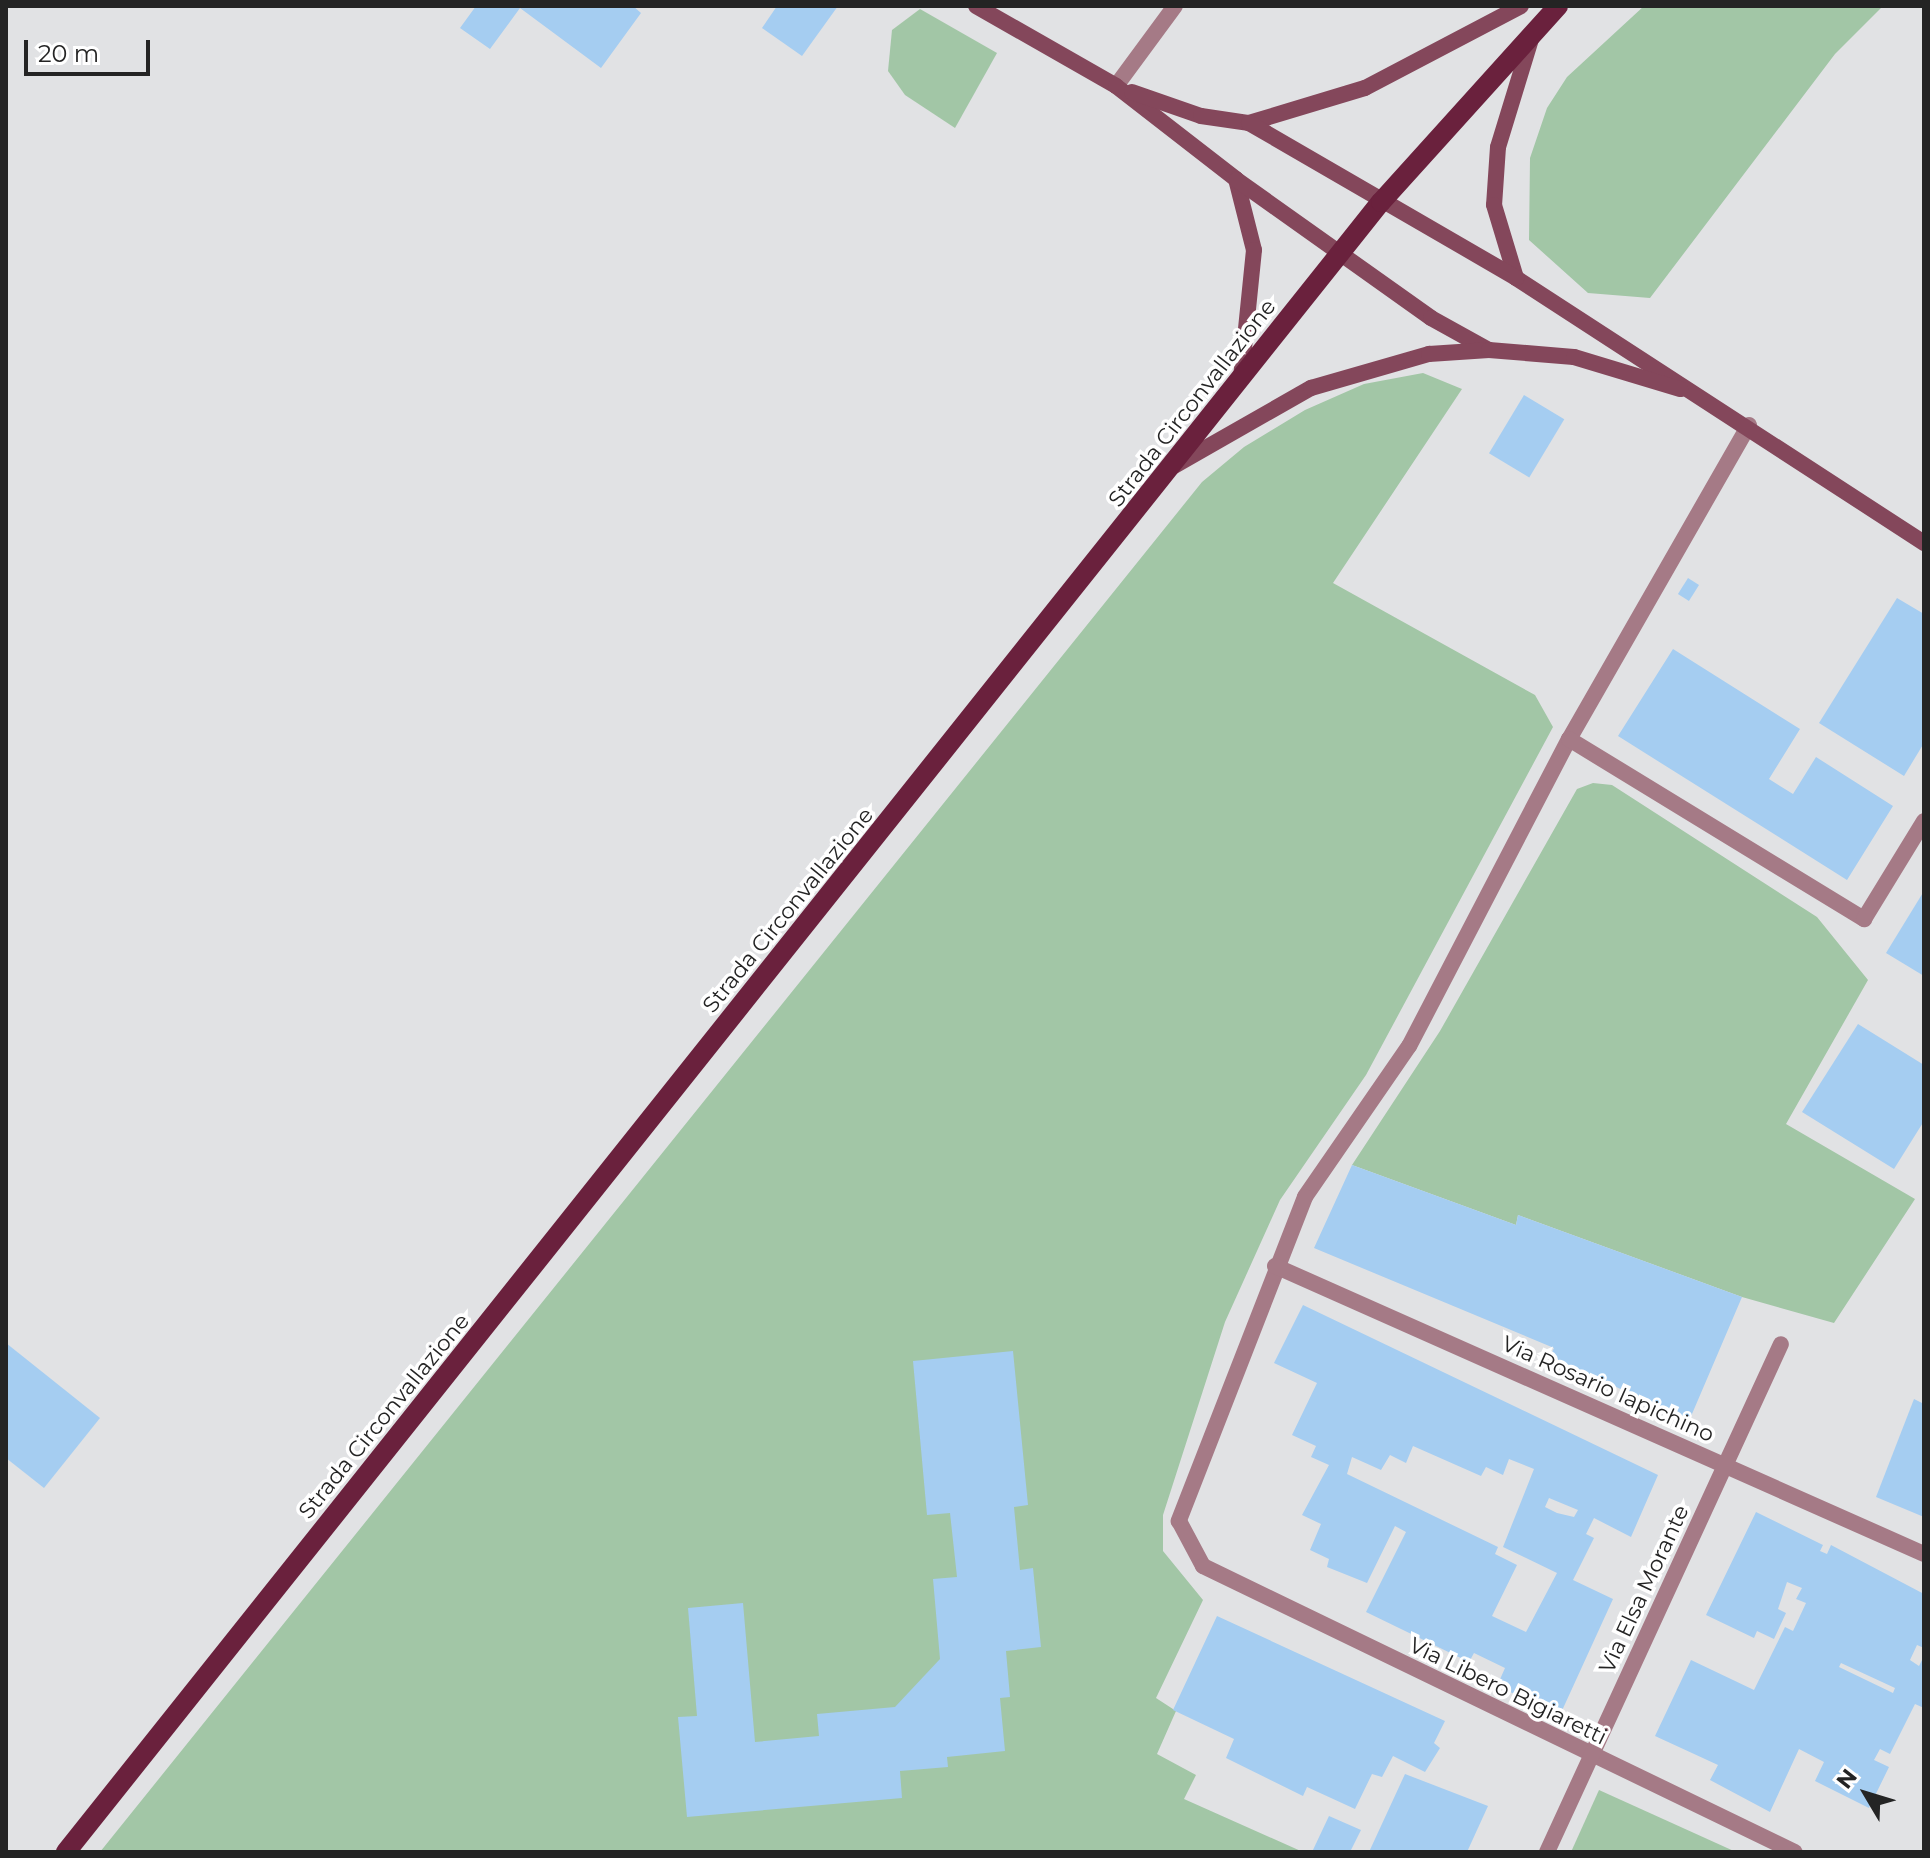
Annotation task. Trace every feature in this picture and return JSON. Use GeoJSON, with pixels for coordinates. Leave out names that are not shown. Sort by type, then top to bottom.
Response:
{"type":"FeatureCollection","features":[{"type":"Feature","properties":{"kind":"main road","name":"Strada Circonvallazione"},"geometry":{"type":"LineString","coordinates":[[66,1852],[1174,466],[1381,202],[1558,6]]}},
{"type":"Feature","properties":{"kind":"street"},"geometry":{"type":"LineString","coordinates":[[976,6],[1116,86],[1236,179],[1431,318],[1489,350]]}},
{"type":"Feature","properties":{"kind":"street"},"geometry":{"type":"LineString","coordinates":[[1116,86],[1175,6]]}},
{"type":"Feature","properties":{"kind":"street"},"geometry":{"type":"LineString","coordinates":[[1249,123],[1365,88],[1521,6]]}},
{"type":"Feature","properties":{"kind":"street"},"geometry":{"type":"LineString","coordinates":[[1516,278],[1504,250],[1495,191],[1498,147],[1534,30]]}},
{"type":"Feature","properties":{"kind":"street"},"geometry":{"type":"LineString","coordinates":[[1116,86],[1201,116],[1249,123],[1516,278],[1749,425],[1924,543]]}},
{"type":"Feature","properties":{"kind":"street"},"geometry":{"type":"LineString","coordinates":[[1236,179],[1254,250],[1240,383]]}},
{"type":"Feature","properties":{"kind":"street"},"geometry":{"type":"LineString","coordinates":[[1174,466],[1311,388],[1381,364],[1489,350],[1574,357],[1701,396]]}},
{"type":"Feature","properties":{"kind":"street"},"geometry":{"type":"LineString","coordinates":[[1275,1266],[1305,1197],[1409,1046],[1569,739],[1749,425]]}},
{"type":"Feature","properties":{"kind":"street"},"geometry":{"type":"LineString","coordinates":[[1569,739],[1864,919],[1924,821]]}},
{"type":"Feature","properties":{"kind":"street","name":"Via Rosario Iapichino"},"geometry":{"type":"LineString","coordinates":[[1275,1266],[1924,1554]]}},
{"type":"Feature","properties":{"kind":"street","name":"Via Libero Bigiaretti"},"geometry":{"type":"LineString","coordinates":[[1275,1266],[1179,1521],[1203,1566],[1591,1757],[1795,1852]]}},
{"type":"Feature","properties":{"kind":"street","name":"Via Elsa Morante"},"geometry":{"type":"LineString","coordinates":[[1547,1852],[1781,1344]]}},
{"type":"Feature","properties":{"kind":"green space"},"geometry":{"type":"Polygon","coordinates":[[[1644,6],[1883,6],[1835,54],[1650,298],[1588,293],[1529,240],[1530,158],[1547,108],[1567,77],[1644,6]]]}},
{"type":"Feature","properties":{"kind":"green space"},"geometry":{"type":"Polygon","coordinates":[[[920,9],[997,53],[955,128],[905,95],[888,71],[892,30],[920,9]]]}},
{"type":"Feature","properties":{"kind":"green space"},"geometry":{"type":"Polygon","coordinates":[[[1423,373],[1462,389],[1333,583],[1535,695],[1553,727],[1366,1075],[1280,1200],[1225,1322],[1163,1515],[1163,1551],[1203,1600],[1156,1698],[1176,1711],[1157,1754],[1196,1775],[1184,1799],[1303,1852],[100,1852],[1202,482],[1244,447],[1305,410],[1364,384],[1423,373]]]}},
{"type":"Feature","properties":{"kind":"green space"},"geometry":{"type":"Polygon","coordinates":[[[1593,783],[1612,785],[1817,917],[1868,980],[1786,1124],[1915,1199],[1834,1323],[1742,1297],[1518,1215],[1516,1225],[1352,1165],[1440,1031],[1577,789],[1593,783]]]}},
{"type":"Feature","properties":{"kind":"green space"},"geometry":{"type":"Polygon","coordinates":[[[1599,1790],[1736,1852],[1571,1852],[1599,1790]]]}},
{"type":"Feature","properties":{"kind":"building"},"geometry":{"type":"Polygon","coordinates":[[[476,6],[633,6],[641,13],[601,68],[520,8],[490,49],[460,28],[476,6]]]}},
{"type":"Feature","properties":{"kind":"building"},"geometry":{"type":"Polygon","coordinates":[[[777,6],[838,6],[802,56],[762,28],[777,6]]]}},
{"type":"Feature","properties":{"kind":"building"},"geometry":{"type":"Polygon","coordinates":[[[1524,395],[1564,419],[1529,477],[1489,453],[1524,395]]]}},
{"type":"Feature","properties":{"kind":"building"},"geometry":{"type":"Polygon","coordinates":[[[1688,578],[1699,585],[1689,601],[1678,594],[1688,578]]]}},
{"type":"Feature","properties":{"kind":"building"},"geometry":{"type":"Polygon","coordinates":[[[1897,598],[1924,614],[1924,743],[1904,776],[1819,723],[1897,598]]]}},
{"type":"Feature","properties":{"kind":"building"},"geometry":{"type":"Polygon","coordinates":[[[1673,649],[1800,729],[1769,779],[1793,794],[1816,757],[1893,806],[1847,880],[1618,736],[1673,649]]]}},
{"type":"Feature","properties":{"kind":"building"},"geometry":{"type":"Polygon","coordinates":[[[1924,891],[1924,976],[1886,953],[1924,891]]]}},
{"type":"Feature","properties":{"kind":"building"},"geometry":{"type":"Polygon","coordinates":[[[1858,1024],[1924,1065],[1924,1121],[1894,1169],[1802,1112],[1858,1024]]]}},
{"type":"Feature","properties":{"kind":"building"},"geometry":{"type":"Polygon","coordinates":[[[1352,1165],[1516,1225],[1518,1215],[1742,1297],[1689,1421],[1550,1356],[1554,1348],[1314,1248],[1352,1165]]]}},
{"type":"Feature","properties":{"kind":"building"},"geometry":{"type":"Polygon","coordinates":[[[1303,1305],[1658,1475],[1631,1537],[1594,1518],[1586,1534],[1594,1538],[1573,1580],[1613,1599],[1560,1715],[1497,1686],[1505,1668],[1474,1653],[1469,1662],[1366,1612],[1406,1532],[1395,1526],[1367,1583],[1327,1567],[1329,1559],[1310,1550],[1321,1524],[1302,1515],[1329,1465],[1311,1457],[1316,1446],[1292,1435],[1317,1383],[1274,1363],[1303,1305]],[[1413,1446],[1406,1463],[1390,1455],[1381,1470],[1352,1457],[1347,1474],[1498,1547],[1495,1554],[1517,1565],[1492,1616],[1526,1632],[1557,1573],[1503,1547],[1534,1469],[1509,1459],[1503,1475],[1486,1467],[1481,1476],[1413,1446]],[[1549,1498],[1545,1507],[1574,1517],[1578,1510],[1549,1498]]]}},
{"type":"Feature","properties":{"kind":"building"},"geometry":{"type":"Polygon","coordinates":[[[6,1343],[100,1418],[44,1488],[6,1458],[6,1343]]]}},
{"type":"Feature","properties":{"kind":"building"},"geometry":{"type":"Polygon","coordinates":[[[1013,1351],[1028,1505],[1014,1507],[1020,1570],[1033,1568],[1041,1647],[1006,1651],[1010,1697],[1000,1698],[1005,1751],[947,1757],[948,1767],[900,1771],[902,1798],[687,1817],[678,1717],[697,1716],[688,1608],[743,1603],[755,1742],[819,1736],[817,1714],[895,1707],[940,1659],[933,1579],[957,1577],[950,1513],[927,1515],[913,1361],[1013,1351]]]}},
{"type":"Feature","properties":{"kind":"building"},"geometry":{"type":"Polygon","coordinates":[[[1914,1399],[1924,1404],[1924,1517],[1876,1497],[1914,1399]]]}},
{"type":"Feature","properties":{"kind":"building"},"geometry":{"type":"Polygon","coordinates":[[[1756,1512],[1823,1545],[1820,1551],[1827,1554],[1831,1545],[1924,1594],[1924,1648],[1917,1645],[1910,1660],[1919,1666],[1924,1656],[1924,1708],[1915,1704],[1890,1754],[1880,1749],[1874,1760],[1889,1767],[1869,1808],[1815,1781],[1824,1762],[1799,1749],[1770,1812],[1710,1780],[1718,1765],[1655,1736],[1691,1660],[1754,1690],[1785,1627],[1793,1631],[1806,1603],[1796,1599],[1802,1588],[1787,1582],[1778,1609],[1786,1613],[1774,1639],[1757,1631],[1754,1638],[1706,1615],[1756,1512]],[[1841,1663],[1839,1667],[1893,1693],[1895,1688],[1841,1663]]]}},
{"type":"Feature","properties":{"kind":"building"},"geometry":{"type":"Polygon","coordinates":[[[1217,1616],[1445,1721],[1434,1743],[1440,1748],[1425,1772],[1393,1756],[1382,1777],[1372,1774],[1355,1809],[1307,1787],[1303,1796],[1226,1758],[1234,1739],[1173,1710],[1217,1616]]]}},
{"type":"Feature","properties":{"kind":"building"},"geometry":{"type":"Polygon","coordinates":[[[1405,1774],[1488,1806],[1467,1852],[1369,1852],[1405,1774]]]}},
{"type":"Feature","properties":{"kind":"building"},"geometry":{"type":"Polygon","coordinates":[[[1329,1816],[1361,1830],[1350,1852],[1312,1852],[1329,1816]]]}}]}
